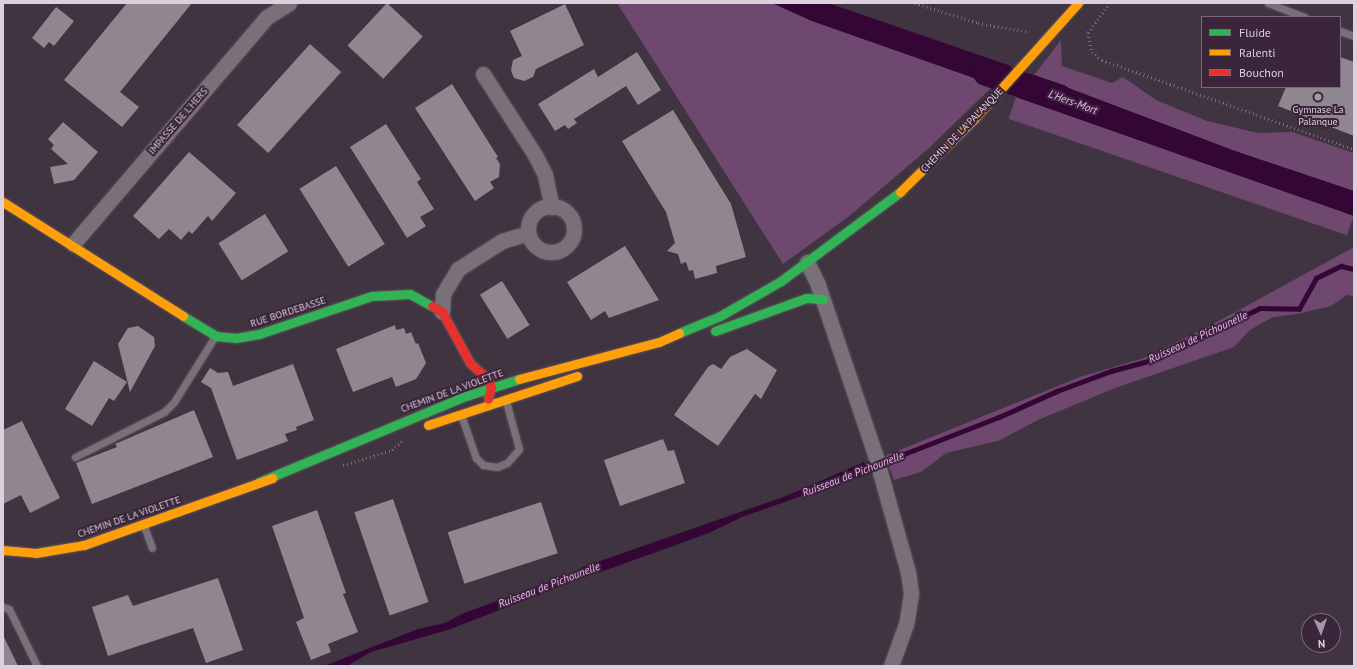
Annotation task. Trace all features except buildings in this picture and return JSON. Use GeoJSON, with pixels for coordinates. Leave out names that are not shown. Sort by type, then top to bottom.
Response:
{"type":"FeatureCollection","features":[{"type":"Feature","properties":{"kind":"street","name":"IMPASSE DE L'HERS"},"geometry":{"type":"LineString","coordinates":[[73,244],[267,16],[289,3]]}},
{"type":"Feature","properties":{"kind":"street","name":"CHEMIN DE LA PALANQUE"},"geometry":{"type":"LineString","coordinates":[[781,281],[902,191],[974,119],[1075,5]]}},
{"type":"Feature","properties":{"kind":"street"},"geometry":{"type":"LineString","coordinates":[[483,74],[535,155],[545,175],[552,207]]}},
{"type":"Feature","properties":{"kind":"street","name":"RUE BORDEBASSE"},"geometry":{"type":"LineString","coordinates":[[3,202],[73,244],[216,336],[236,338],[259,334],[371,296],[394,293],[410,294],[442,312]]}},
{"type":"Feature","properties":{"kind":"street"},"geometry":{"type":"LineString","coordinates":[[552,207],[566,213],[574,226],[573,236],[568,245],[559,251],[550,252],[540,249],[532,242],[528,233],[528,225],[534,214],[544,208],[552,207]]}},
{"type":"Feature","properties":{"kind":"street"},"geometry":{"type":"LineString","coordinates":[[483,407],[490,397],[492,388],[488,379],[470,363],[460,348],[442,312],[443,294],[458,269],[502,241],[528,233]]}},
{"type":"Feature","properties":{"kind":"street"},"geometry":{"type":"LineString","coordinates":[[807,262],[823,299],[874,454],[908,572],[911,594],[906,624],[891,666]]}},
{"type":"Feature","properties":{"kind":"street","name":"CHEMIN DE LA VIOLETTE"},"geometry":{"type":"LineString","coordinates":[[259,482],[305,461],[456,400],[466,391],[492,388],[660,342],[720,316],[781,281]]}},
{"type":"Feature","properties":{"kind":"street"},"geometry":{"type":"LineString","coordinates":[[703,335],[806,298],[823,299]]}},
{"type":"Feature","properties":{"kind":"street","name":"CHEMIN DE LA VIOLETTE"},"geometry":{"type":"LineString","coordinates":[[644,354],[660,342]]}},
{"type":"Feature","properties":{"kind":"street","name":"CHEMIN DE LA VIOLETTE"},"geometry":{"type":"LineString","coordinates":[[608,366],[674,346]]}},
{"type":"Feature","properties":{"kind":"street"},"geometry":{"type":"LineString","coordinates":[[460,348],[464,370]]}},
{"type":"Feature","properties":{"kind":"street"},"geometry":{"type":"LineString","coordinates":[[420,427],[586,373]]}},
{"type":"Feature","properties":{"kind":"street"},"geometry":{"type":"LineString","coordinates":[[466,391],[472,403],[483,407]]}},
{"type":"Feature","properties":{"kind":"street","name":"CHEMIN DE LA VIOLETTE"},"geometry":{"type":"LineString","coordinates":[[3,550],[36,553],[84,546],[259,482],[398,435]]}},
{"type":"Feature","properties":{"kind":"lane"},"geometry":{"type":"LineString","coordinates":[[1268,3],[1301,16]]}},
{"type":"Feature","properties":{"kind":"lane"},"geometry":{"type":"LineString","coordinates":[[1341,31],[1354,36]]}},
{"type":"Feature","properties":{"kind":"lane"},"geometry":{"type":"LineString","coordinates":[[75,457],[164,412],[174,402],[216,336]]}},
{"type":"Feature","properties":{"kind":"lane"},"geometry":{"type":"LineString","coordinates":[[456,400],[476,458],[483,465],[497,467],[507,463],[519,449],[501,385]]}},
{"type":"Feature","properties":{"kind":"lane"},"geometry":{"type":"LineString","coordinates":[[143,524],[152,548]]}},
{"type":"Feature","properties":{"kind":"lane"},"geometry":{"type":"LineString","coordinates":[[3,607],[9,609],[37,666]]}},
{"type":"Feature","properties":{"kind":"path"},"geometry":{"type":"LineString","coordinates":[[915,3],[978,23],[1025,32],[1038,29],[1046,39]]}},
{"type":"Feature","properties":{"kind":"path"},"geometry":{"type":"LineString","coordinates":[[1110,3],[1088,33],[1092,52],[1102,60],[1354,149]]}},
{"type":"Feature","properties":{"kind":"shaded area"},"geometry":{"type":"Polygon","coordinates":[[[617,3],[772,3],[812,21],[994,85],[928,149],[848,217],[783,264],[617,3]]]}},
{"type":"Feature","properties":{"kind":"shaded area"},"geometry":{"type":"Polygon","coordinates":[[[1061,40],[1062,66],[1112,83],[1123,77],[1156,100],[1207,121],[1258,133],[1292,132],[1354,153],[1354,191],[1235,151],[1034,75],[1061,40]]]}},
{"type":"Feature","properties":{"kind":"shaded area"},"geometry":{"type":"Polygon","coordinates":[[[1016,97],[1354,213],[1347,235],[1009,119],[1016,97]]]}},
{"type":"Feature","properties":{"kind":"shaded area"},"geometry":{"type":"Polygon","coordinates":[[[1354,247],[1354,296],[1347,295],[1331,306],[1297,314],[1273,317],[1250,330],[1234,347],[1115,388],[1038,420],[998,441],[946,453],[921,472],[894,480],[885,456],[1080,377],[1144,358],[1206,328],[1354,247]]]}},
{"type":"Feature","properties":{"kind":"water"},"geometry":{"type":"Polygon","coordinates":[[[772,3],[828,3],[1011,66],[994,85],[812,21],[772,3]]]}},
{"type":"Feature","properties":{"kind":"water"},"geometry":{"type":"Polygon","coordinates":[[[1034,75],[1235,151],[1354,191],[1354,216],[1016,97],[1034,75]]]}},
{"type":"Feature","properties":{"kind":"water"},"geometry":{"type":"Polygon","coordinates":[[[864,462],[869,474],[864,476],[840,482],[823,490],[804,495],[742,517],[709,533],[598,573],[585,574],[564,585],[448,630],[371,652],[347,666],[324,666],[418,629],[445,623],[464,613],[566,576],[583,567],[786,496],[864,462]]]}},
{"type":"Feature","properties":{"kind":"waterway","name":"L'Hers-Mort"},"geometry":{"type":"LineString","coordinates":[[986,73],[1059,97]]}},
{"type":"Feature","properties":{"kind":"waterway","name":"Ruisseau de Pichounelle"},"geometry":{"type":"LineString","coordinates":[[863,470],[999,417],[1057,391],[1111,371],[1152,360],[1260,308],[1299,309],[1316,278],[1341,266],[1354,269]]}},
{"type":"Feature","properties":{"kind":"traffic: fast"},"geometry":{"type":"LineString","coordinates":[[679,333],[720,316],[781,281],[900,192]]}},
{"type":"Feature","properties":{"kind":"traffic: fast"},"geometry":{"type":"LineString","coordinates":[[183,316],[216,336],[236,338],[259,334],[371,296],[410,294],[432,306]]}},
{"type":"Feature","properties":{"kind":"traffic: fast"},"geometry":{"type":"LineString","coordinates":[[715,331],[806,298],[823,299]]}},
{"type":"Feature","properties":{"kind":"traffic: fast"},"geometry":{"type":"LineString","coordinates":[[259,482],[466,396],[519,379]]}},
{"type":"Feature","properties":{"kind":"traffic: slow"},"geometry":{"type":"LineString","coordinates":[[900,192],[974,119],[1078,3]]}},
{"type":"Feature","properties":{"kind":"traffic: slow"},"geometry":{"type":"LineString","coordinates":[[3,202],[183,316]]}},
{"type":"Feature","properties":{"kind":"traffic: slow"},"geometry":{"type":"LineString","coordinates":[[519,379],[659,342],[679,333]]}},
{"type":"Feature","properties":{"kind":"traffic: slow"},"geometry":{"type":"LineString","coordinates":[[428,425],[577,376]]}},
{"type":"Feature","properties":{"kind":"traffic: slow"},"geometry":{"type":"LineString","coordinates":[[3,550],[36,553],[84,545],[272,478]]}},
{"type":"Feature","properties":{"kind":"traffic: jam"},"geometry":{"type":"LineString","coordinates":[[432,306],[442,312],[470,363],[488,379],[491,387],[488,399]]}},
{"type":"Feature","properties":{"kind":"place","name":"Gymnase La Palanque"},"geometry":{"type":"Point","coordinates":[1318,97]}}]}
